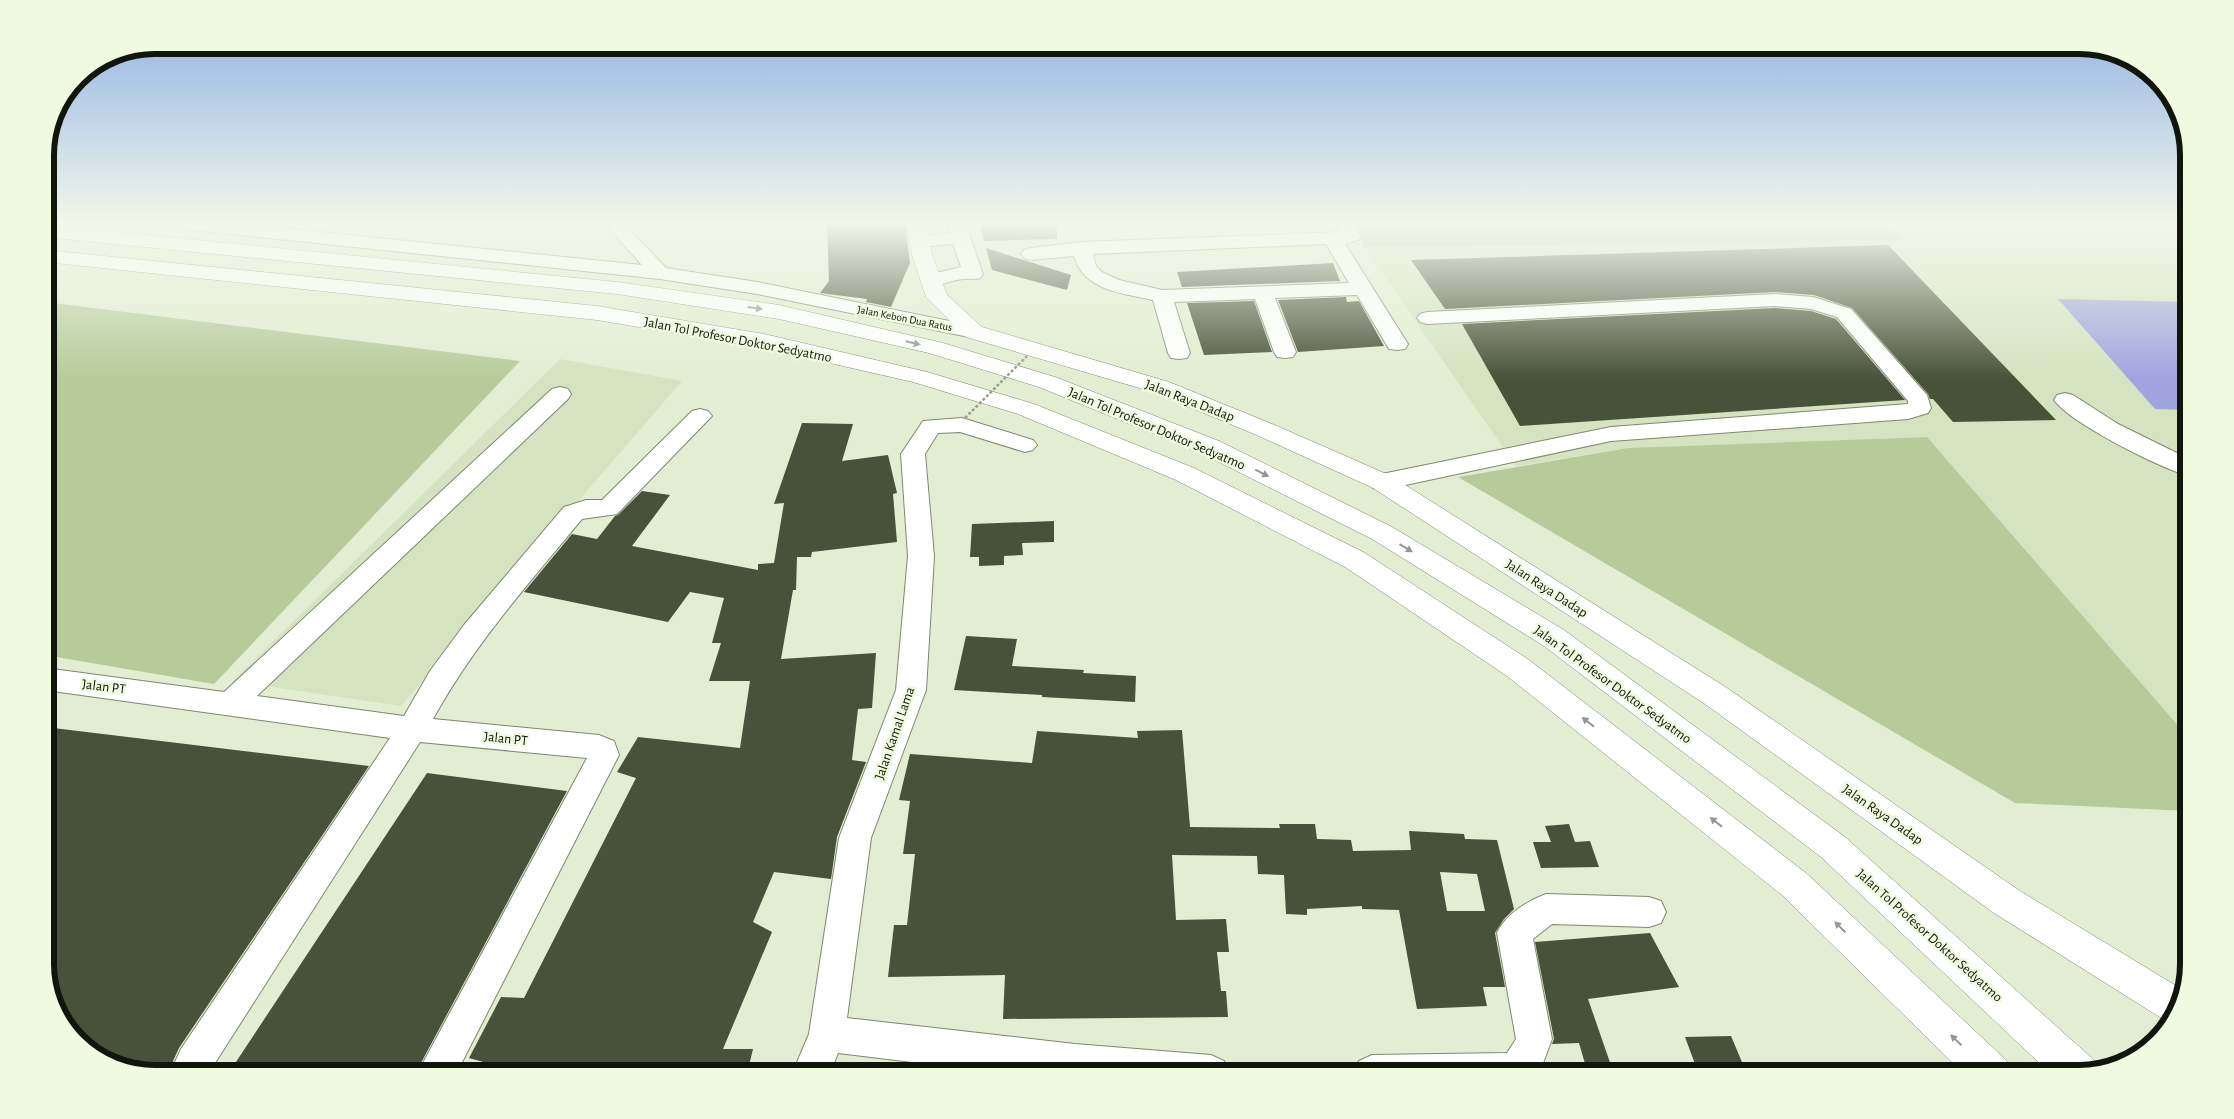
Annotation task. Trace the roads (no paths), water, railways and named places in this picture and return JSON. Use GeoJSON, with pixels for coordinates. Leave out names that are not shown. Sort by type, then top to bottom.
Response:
{"type":"FeatureCollection","features":[{"type":"Feature","properties":{"kind":"main road","name":"Jalan Tol Profesor Doktor Sedyatmo"},"geometry":{"type":"LineString","coordinates":[[231,275],[597,313],[764,341],[918,377],[1026,409],[1185,474],[1355,560],[1518,668],[1794,884],[1983,1065]]}},
{"type":"Feature","properties":{"kind":"main road","name":"Jalan Tol Profesor Doktor Sedyatmo"},"geometry":{"type":"LineString","coordinates":[[489,275],[617,288],[779,312],[935,348],[1047,382],[1210,447],[1382,533],[1554,638],[1833,847],[2070,1065]]}},
{"type":"Feature","properties":{"kind":"main road","name":"Jalan Raya Dadap"},"geometry":{"type":"LineString","coordinates":[[929,275],[937,297],[974,332],[1161,387],[1268,431],[1382,482],[1716,696],[2007,902],[2172,1004]]}},
{"type":"Feature","properties":{"kind":"street","name":"Jalan Kebon Dua Ratus"},"geometry":{"type":"LineString","coordinates":[[675,275],[758,288],[974,332]]}},
{"type":"Feature","properties":{"kind":"street"},"geometry":{"type":"LineString","coordinates":[[1094,275],[1113,285],[1162,296],[1363,289]]}},
{"type":"Feature","properties":{"kind":"street"},"geometry":{"type":"LineString","coordinates":[[1354,275],[1397,344]]}},
{"type":"Feature","properties":{"kind":"street"},"geometry":{"type":"LineString","coordinates":[[1263,293],[1285,352]]}},
{"type":"Feature","properties":{"kind":"street"},"geometry":{"type":"LineString","coordinates":[[1162,296],[1179,353]]}},
{"type":"Feature","properties":{"kind":"street"},"geometry":{"type":"LineString","coordinates":[[1382,482],[1610,434],[1908,412],[1920,408],[1919,400],[1844,313],[1813,303],[1775,300],[1427,318]]}},
{"type":"Feature","properties":{"kind":"street"},"geometry":{"type":"LineString","coordinates":[[232,702],[560,394]]}},
{"type":"Feature","properties":{"kind":"street"},"geometry":{"type":"LineString","coordinates":[[2065,400],[2094,421],[2121,437],[2180,464]]}},
{"type":"Feature","properties":{"kind":"street"},"geometry":{"type":"LineString","coordinates":[[194,1062],[412,729],[440,678],[474,632],[573,513],[586,508],[608,508],[700,416]]}},
{"type":"Feature","properties":{"kind":"street","name":"Jalan Kamal Lama"},"geometry":{"type":"LineString","coordinates":[[815,1065],[827,1034],[855,838],[911,690],[921,556],[914,454],[930,426],[962,425],[1025,445]]}},
{"type":"Feature","properties":{"kind":"street","name":"Jalan PT"},"geometry":{"type":"LineString","coordinates":[[54,680],[232,702],[412,729],[599,747],[603,750],[604,755],[441,1065]]}},
{"type":"Feature","properties":{"kind":"street"},"geometry":{"type":"LineString","coordinates":[[1522,1065],[1527,1059],[1534,1039],[1514,934],[1546,909],[1649,912]]}},
{"type":"Feature","properties":{"kind":"street"},"geometry":{"type":"LineString","coordinates":[[827,1034],[1100,1065]]}},
{"type":"Feature","properties":{"kind":"water"},"geometry":{"type":"Polygon","coordinates":[[[2058,299],[2180,302],[2180,410],[2155,409],[2058,299]]]}}]}
